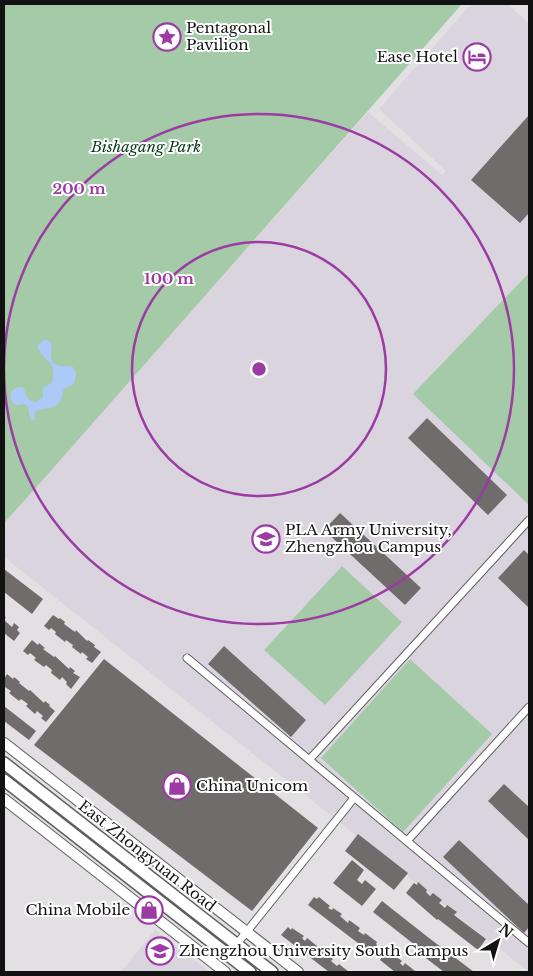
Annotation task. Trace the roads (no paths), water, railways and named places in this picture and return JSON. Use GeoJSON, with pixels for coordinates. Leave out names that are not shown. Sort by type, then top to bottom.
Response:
{"type":"FeatureCollection","features":[{"type":"Feature","properties":{"kind":"main road","name":"East Zhongyuan Road"},"geometry":{"type":"LineString","coordinates":[[4,763],[272,972]]}},
{"type":"Feature","properties":{"kind":"main road","name":"East Zhongyuan Road"},"geometry":{"type":"LineString","coordinates":[[4,780],[250,972]]}},
{"type":"Feature","properties":{"kind":"street"},"geometry":{"type":"LineString","coordinates":[[309,760],[529,520]]}},
{"type":"Feature","properties":{"kind":"street"},"geometry":{"type":"LineString","coordinates":[[187,658],[529,943]]}},
{"type":"Feature","properties":{"kind":"street"},"geometry":{"type":"LineString","coordinates":[[407,841],[529,707]]}},
{"type":"Feature","properties":{"kind":"street"},"geometry":{"type":"LineString","coordinates":[[4,743],[298,972]]}},
{"type":"Feature","properties":{"kind":"street"},"geometry":{"type":"LineString","coordinates":[[236,944],[354,798]]}},
{"type":"Feature","properties":{"kind":"street"},"geometry":{"type":"LineString","coordinates":[[4,799],[225,972]]}},
{"type":"Feature","properties":{"kind":"water"},"geometry":{"type":"Polygon","coordinates":[[[45,340],[51,343],[52,361],[59,366],[73,367],[76,373],[74,384],[64,389],[58,404],[35,412],[35,419],[32,420],[30,419],[28,406],[24,404],[16,405],[13,403],[10,395],[15,388],[19,387],[24,388],[26,396],[31,401],[36,402],[43,397],[43,388],[52,382],[53,375],[52,366],[38,348],[39,344],[45,340]]]}},
{"type":"Feature","properties":{"kind":"place","name":"Pentagonal Pavilion"},"geometry":{"type":"Point","coordinates":[167,37]}},
{"type":"Feature","properties":{"kind":"place","name":"Ease Hotel"},"geometry":{"type":"Point","coordinates":[477,57]}},
{"type":"Feature","properties":{"kind":"place","name":"PLA Army University, Zhengzhou Campus"},"geometry":{"type":"Point","coordinates":[266,539]}},
{"type":"Feature","properties":{"kind":"place","name":"China Unicom"},"geometry":{"type":"Point","coordinates":[177,786]}},
{"type":"Feature","properties":{"kind":"place","name":"China Mobile"},"geometry":{"type":"Point","coordinates":[149,910]}},
{"type":"Feature","properties":{"kind":"place","name":"Zhengzhou University South Campus"},"geometry":{"type":"Point","coordinates":[160,951]}},
{"type":"Feature","properties":{"kind":"park label","name":"Bishagang Park"},"geometry":{"type":"Point","coordinates":[146,147]}}]}
